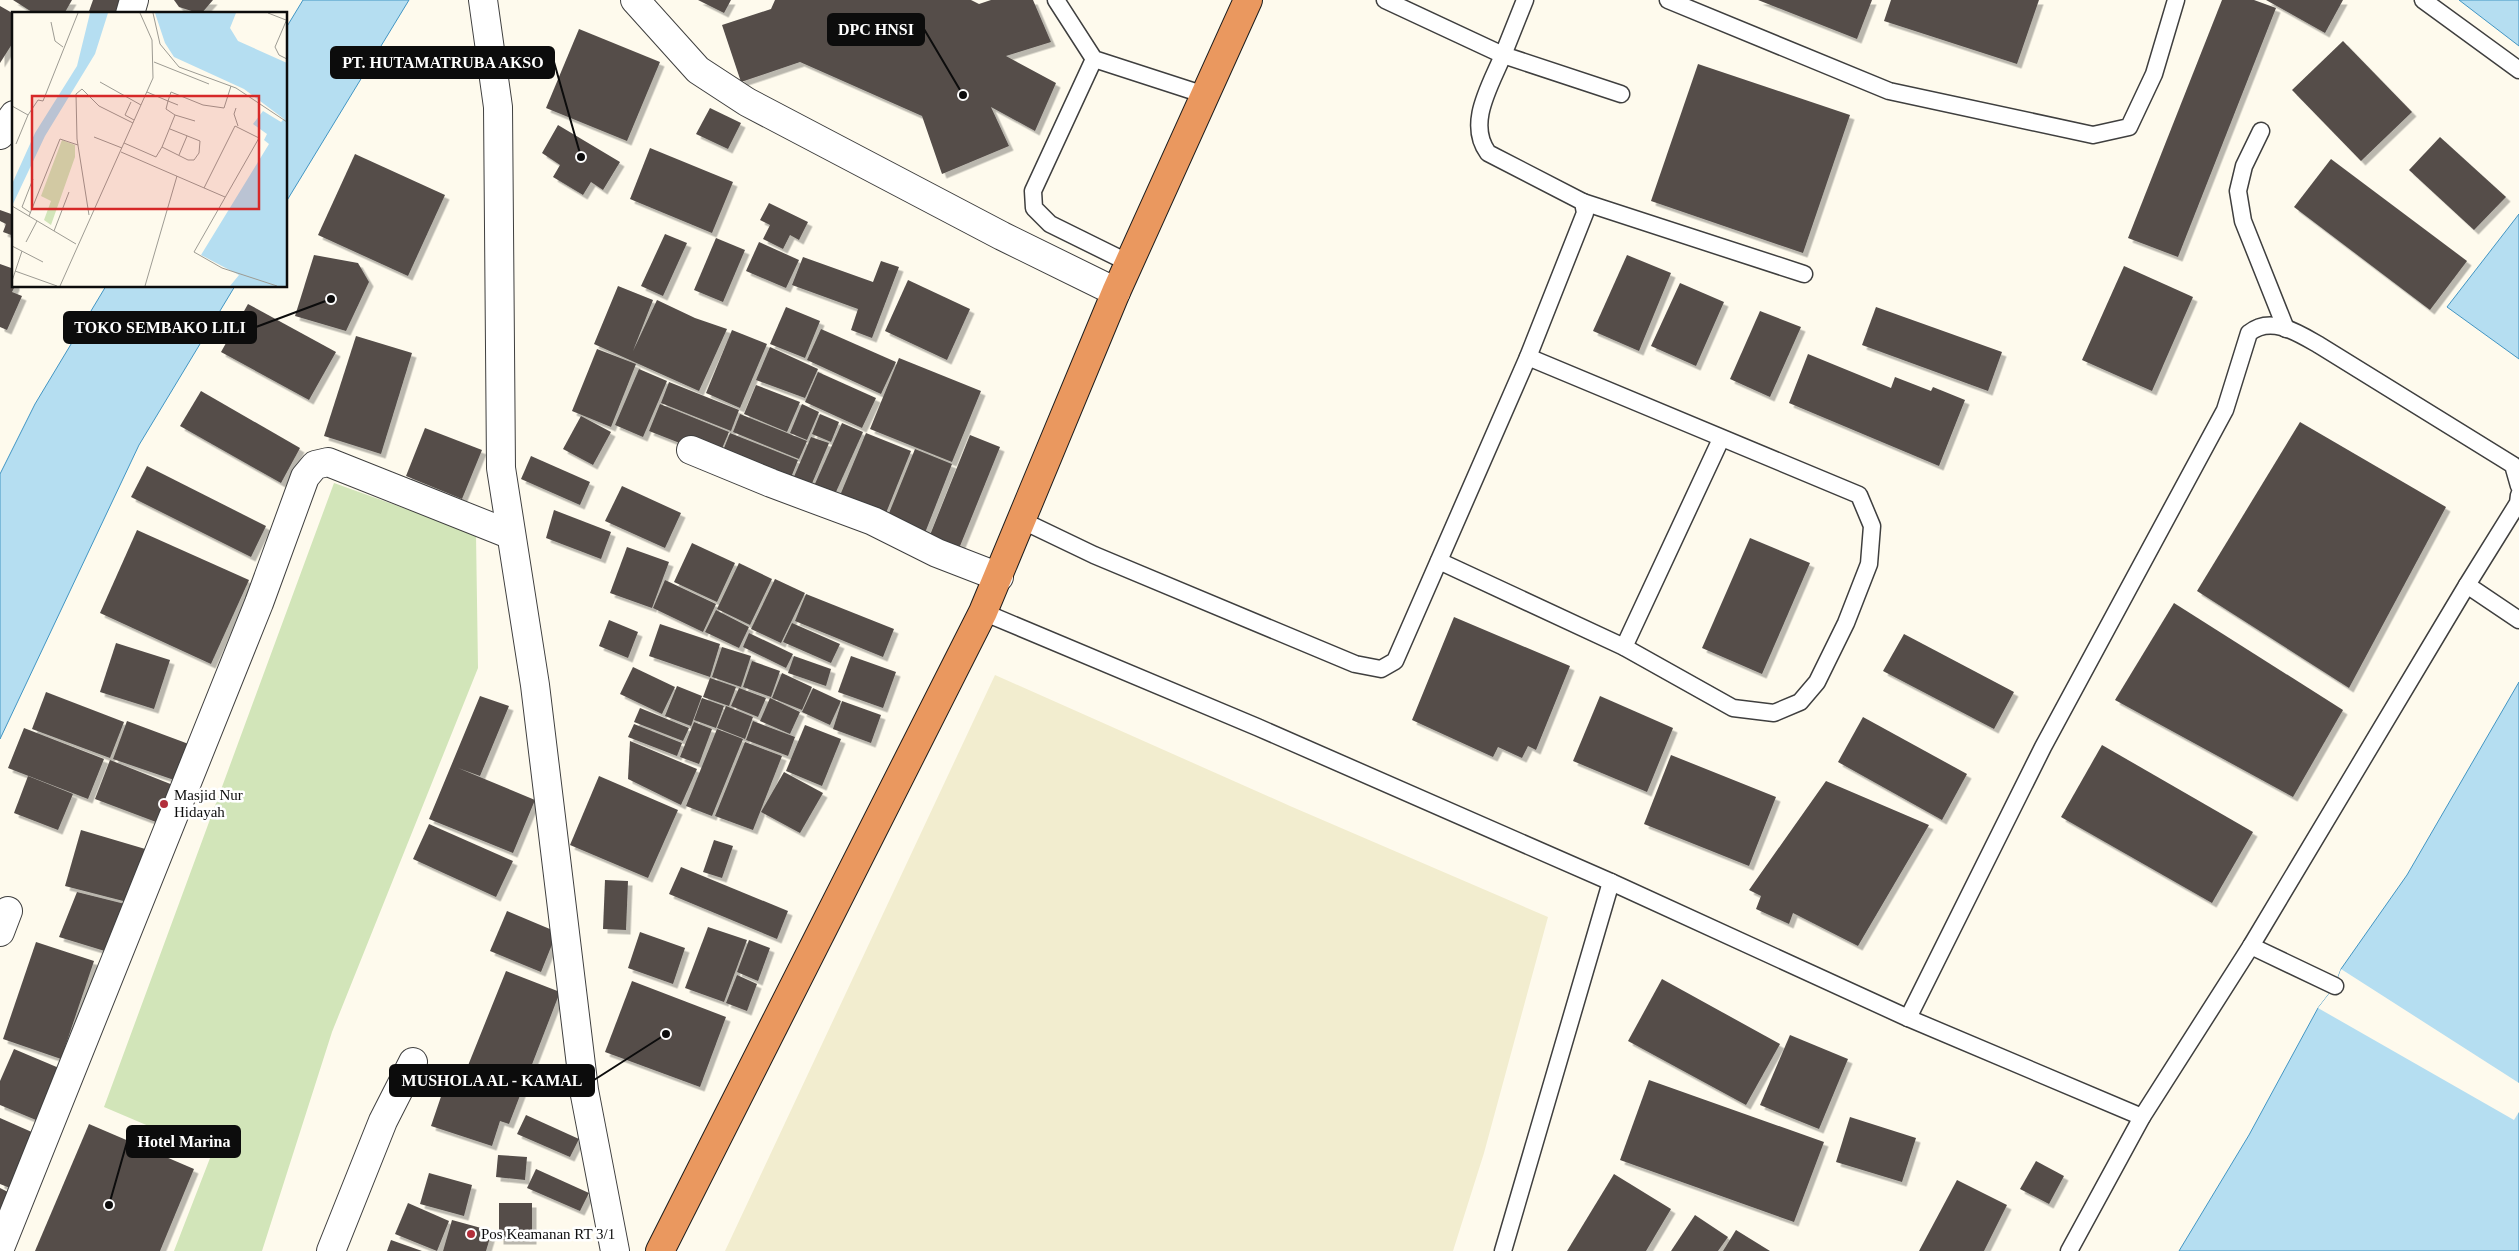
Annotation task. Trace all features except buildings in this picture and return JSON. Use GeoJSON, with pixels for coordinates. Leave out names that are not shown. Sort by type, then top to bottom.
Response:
{"type":"FeatureCollection","features":[{"type":"Feature","properties":{"kind":"highway"},"geometry":{"type":"LineString","coordinates":[[660,1251],[983,612],[1116,292],[1248,0]]}},
{"type":"Feature","properties":{"kind":"street"},"geometry":{"type":"LineString","coordinates":[[483,0],[498,107],[500,468],[509,534],[535,686],[584,1090],[615,1251]]}},
{"type":"Feature","properties":{"kind":"street"},"geometry":{"type":"LineString","coordinates":[[634,0],[698,70],[747,102],[1002,236],[1116,292]]}},
{"type":"Feature","properties":{"kind":"street"},"geometry":{"type":"LineString","coordinates":[[0,135],[12,118]]}},
{"type":"Feature","properties":{"kind":"street"},"geometry":{"type":"LineString","coordinates":[[691,450],[771,483],[873,521],[937,553],[999,577]]}},
{"type":"Feature","properties":{"kind":"street"},"geometry":{"type":"LineString","coordinates":[[0,1248],[259,603],[305,477],[315,465],[328,462],[509,534]]}},
{"type":"Feature","properties":{"kind":"street"},"geometry":{"type":"LineString","coordinates":[[331,1251],[383,1121],[413,1062]]}},
{"type":"Feature","properties":{"kind":"lane"},"geometry":{"type":"LineString","coordinates":[[1056,0],[1094,59],[1205,96]]}},
{"type":"Feature","properties":{"kind":"lane"},"geometry":{"type":"LineString","coordinates":[[1385,0],[1503,55],[1621,94]]}},
{"type":"Feature","properties":{"kind":"lane"},"geometry":{"type":"LineString","coordinates":[[1525,0],[1478,121],[1482,145],[1488,153],[1583,202],[1804,274]]}},
{"type":"Feature","properties":{"kind":"lane"},"geometry":{"type":"LineString","coordinates":[[1668,0],[1889,91],[2092,134],[2129,127],[2154,74],[2176,0]]}},
{"type":"Feature","properties":{"kind":"lane"},"geometry":{"type":"LineString","coordinates":[[2423,0],[2519,70]]}},
{"type":"Feature","properties":{"kind":"lane"},"geometry":{"type":"LineString","coordinates":[[1094,59],[1032,191],[1034,208],[1050,224],[1129,263]]}},
{"type":"Feature","properties":{"kind":"lane"},"geometry":{"type":"LineString","coordinates":[[2261,131],[2244,166],[2238,191],[2242,221],[2286,329]]}},
{"type":"Feature","properties":{"kind":"lane"},"geometry":{"type":"LineString","coordinates":[[1021,520],[1094,555],[1355,664],[1373,669],[1388,666],[1395,660],[1440,561],[1528,357],[1583,220],[1583,202]]}},
{"type":"Feature","properties":{"kind":"lane"},"geometry":{"type":"LineString","coordinates":[[1908,1018],[2043,747],[2225,410],[2249,334],[2267,324],[2286,329],[2319,345],[2513,465],[2519,486]]}},
{"type":"Feature","properties":{"kind":"lane"},"geometry":{"type":"LineString","coordinates":[[1440,561],[1624,647],[1733,708],[1774,713],[1800,702],[1818,682],[1846,623],[1869,564],[1872,526],[1859,495],[1528,357]]}},
{"type":"Feature","properties":{"kind":"lane"},"geometry":{"type":"LineString","coordinates":[[1624,647],[1721,439]]}},
{"type":"Feature","properties":{"kind":"lane"},"geometry":{"type":"LineString","coordinates":[[2069,1251],[2142,1117],[2251,946],[2466,585],[2518,503],[2519,495]]}},
{"type":"Feature","properties":{"kind":"lane"},"geometry":{"type":"LineString","coordinates":[[2466,585],[2519,620]]}},
{"type":"Feature","properties":{"kind":"lane"},"geometry":{"type":"LineString","coordinates":[[983,612],[1256,727],[1611,882],[1908,1018],[2142,1117]]}},
{"type":"Feature","properties":{"kind":"lane"},"geometry":{"type":"LineString","coordinates":[[1503,1251],[1611,882]]}},
{"type":"Feature","properties":{"kind":"lane"},"geometry":{"type":"LineString","coordinates":[[2251,946],[2335,986]]}},
{"type":"Feature","properties":{"kind":"shaded area"},"geometry":{"type":"Polygon","coordinates":[[[995,675],[1290,806],[1548,917],[1484,1153],[1453,1251],[725,1251],[995,675]]]}},
{"type":"Feature","properties":{"kind":"green space"},"geometry":{"type":"Polygon","coordinates":[[[334,483],[476,534],[478,668],[332,1032],[262,1251],[174,1251],[212,1153],[104,1107],[334,483]]]}},
{"type":"Feature","properties":{"kind":"water"},"geometry":{"type":"Polygon","coordinates":[[[303,0],[409,0],[288,199],[288,25],[303,0]]]}},
{"type":"Feature","properties":{"kind":"water"},"geometry":{"type":"Polygon","coordinates":[[[2459,0],[2519,0],[2519,46],[2459,0]]]}},
{"type":"Feature","properties":{"kind":"water"},"geometry":{"type":"Polygon","coordinates":[[[2519,214],[2519,359],[2447,307],[2519,214]]]}},
{"type":"Feature","properties":{"kind":"water"},"geometry":{"type":"Polygon","coordinates":[[[105,288],[234,288],[139,445],[0,739],[0,474],[35,404],[105,288]]]}},
{"type":"Feature","properties":{"kind":"water"},"geometry":{"type":"Polygon","coordinates":[[[2519,682],[2519,1251],[2179,1251],[2249,1135],[2318,1008],[2335,986],[2341,969],[2407,875],[2519,682]]]}},
{"type":"Feature","properties":{"kind":"pier"},"geometry":{"type":"Polygon","coordinates":[[[2341,969],[2519,1083],[2519,1112],[2514,1120],[2318,1008],[2335,986],[2341,969]]]}},
{"type":"Feature","properties":{"kind":"place","name":"DPC HNSI"},"geometry":{"type":"Point","coordinates":[963,95]}},
{"type":"Feature","properties":{"kind":"place","name":"PT. HUTAMATRUBA AKSO"},"geometry":{"type":"Point","coordinates":[581,157]}},
{"type":"Feature","properties":{"kind":"place","name":"TOKO SEMBAKO LILI"},"geometry":{"type":"Point","coordinates":[331,299]}},
{"type":"Feature","properties":{"kind":"place","name":"Masjid Nur Hidayah"},"geometry":{"type":"Point","coordinates":[164,804]}},
{"type":"Feature","properties":{"kind":"place","name":"MUSHOLA AL - KAMAL"},"geometry":{"type":"Point","coordinates":[666,1034]}},
{"type":"Feature","properties":{"kind":"place","name":"Hotel Marina"},"geometry":{"type":"Point","coordinates":[109,1205]}},
{"type":"Feature","properties":{"kind":"place","name":"Pos Keamanan RT 3/1"},"geometry":{"type":"Point","coordinates":[471,1234]}}]}
